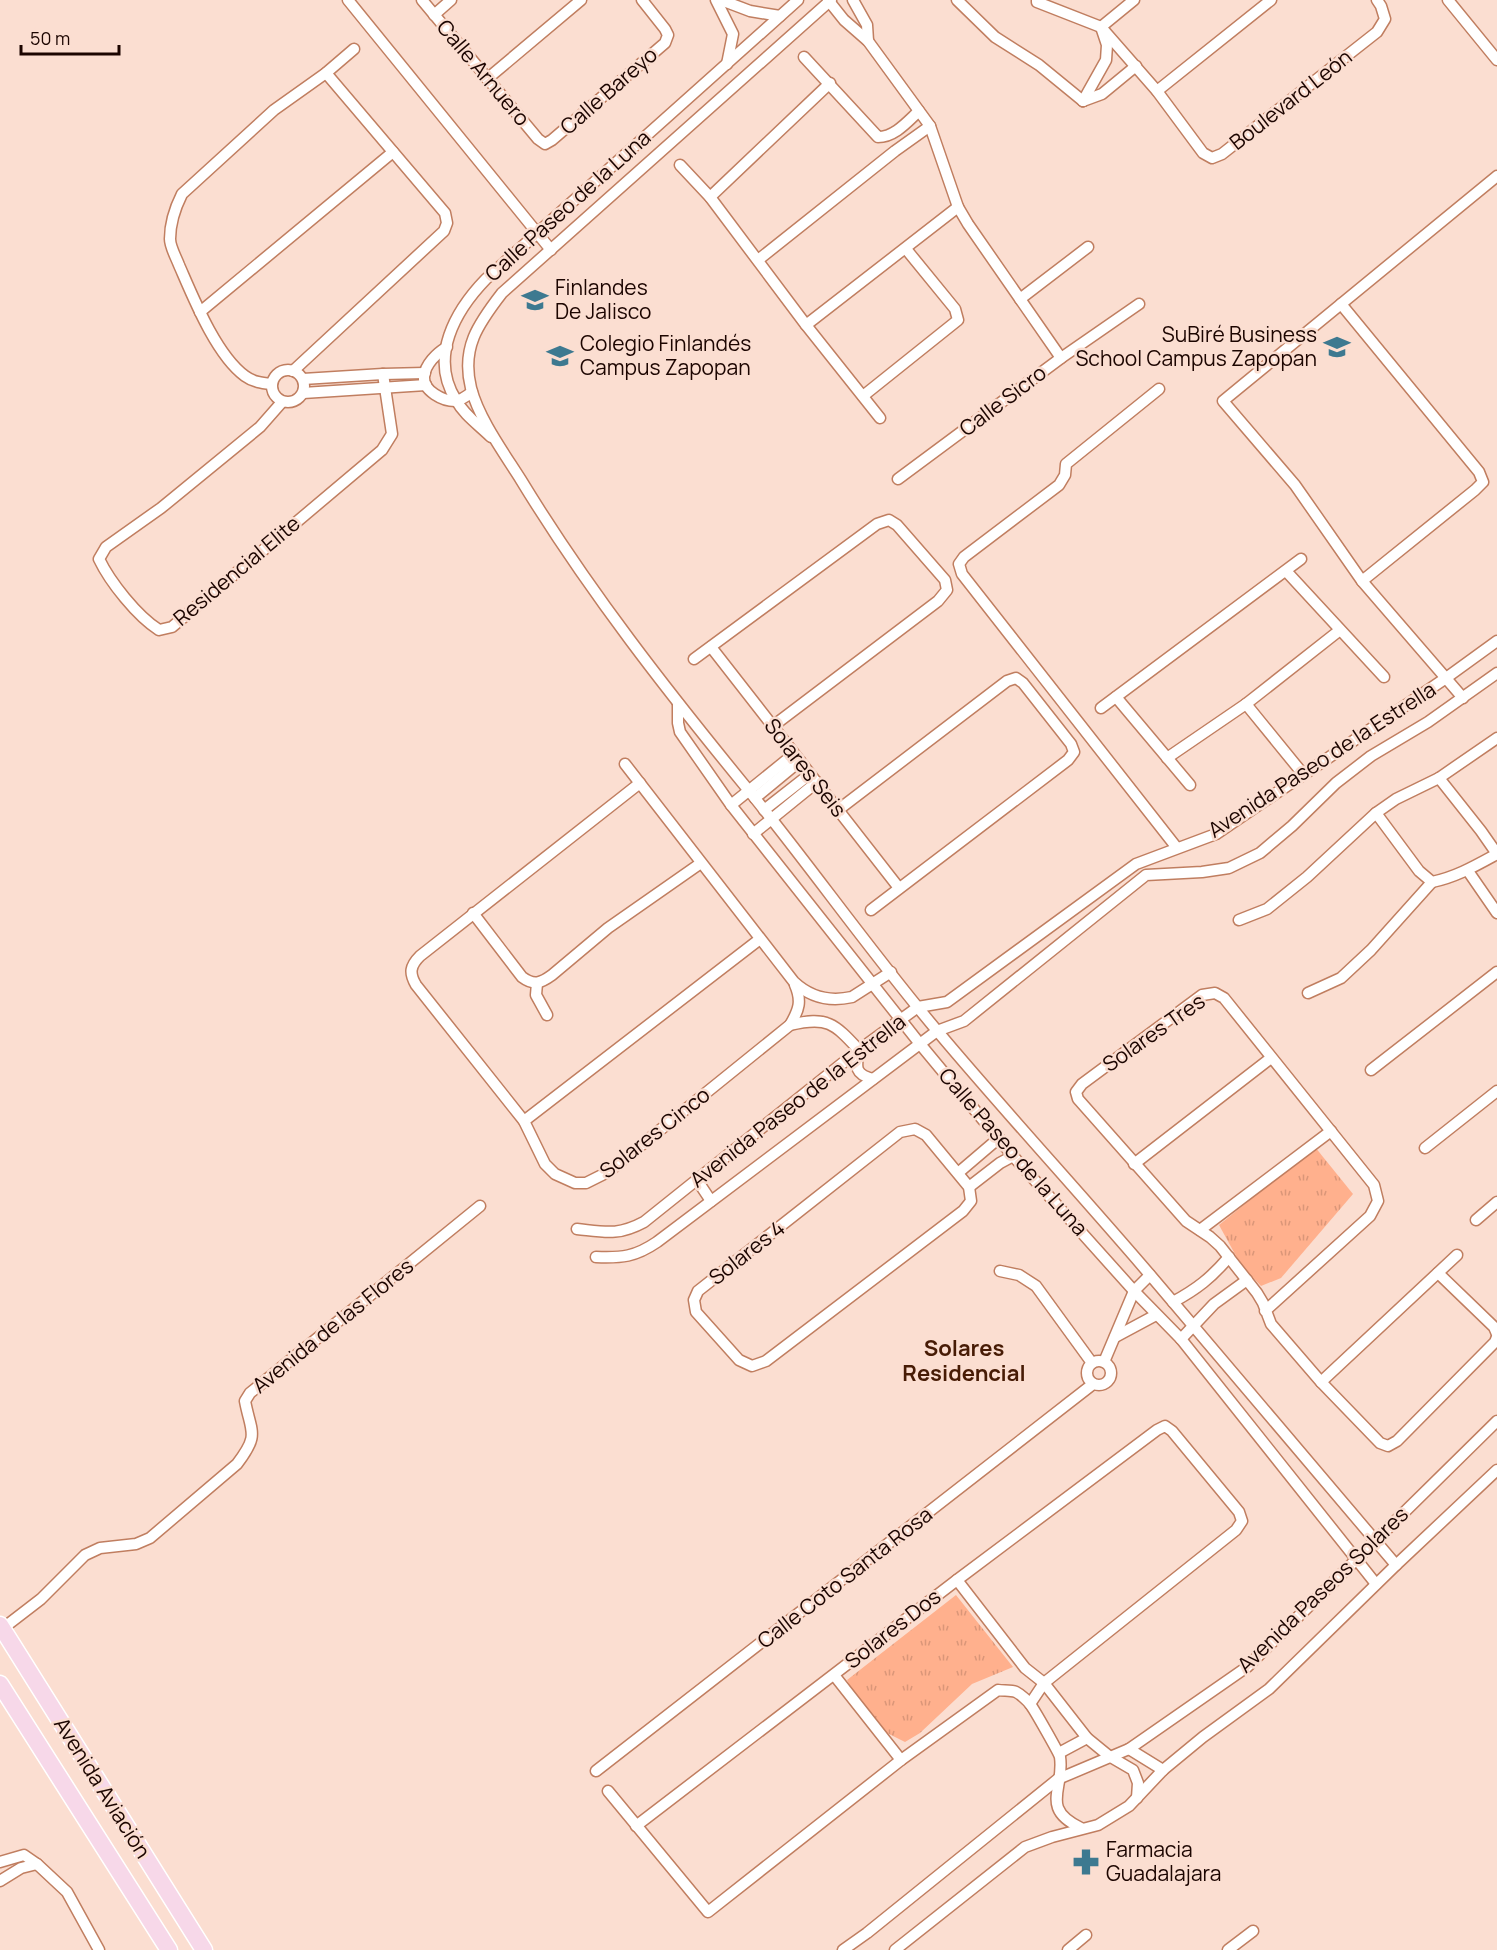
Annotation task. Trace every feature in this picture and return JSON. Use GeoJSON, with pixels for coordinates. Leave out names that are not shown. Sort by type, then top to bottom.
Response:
{"type":"FeatureCollection","features":[{"type":"Feature","properties":{"kind":"main road","name":"Avenida Aviación"},"geometry":{"type":"LineString","coordinates":[[1,1627],[204,1950]]}},
{"type":"Feature","properties":{"kind":"main road","name":"Avenida Aviación"},"geometry":{"type":"LineString","coordinates":[[0,1684],[169,1950]]}},
{"type":"Feature","properties":{"kind":"street"},"geometry":{"type":"LineString","coordinates":[[348,0],[551,250]]}},
{"type":"Feature","properties":{"kind":"street","name":"Calle Arnuero"},"geometry":{"type":"LineString","coordinates":[[422,0],[538,139],[545,144]]}},
{"type":"Feature","properties":{"kind":"street"},"geometry":{"type":"LineString","coordinates":[[434,15],[451,0]]}},
{"type":"Feature","properties":{"kind":"street"},"geometry":{"type":"LineString","coordinates":[[487,79],[581,0]]}},
{"type":"Feature","properties":{"kind":"street","name":"Calle Bareyo"},"geometry":{"type":"LineString","coordinates":[[545,144],[665,43],[668,35],[642,0]]}},
{"type":"Feature","properties":{"kind":"street"},"geometry":{"type":"LineString","coordinates":[[718,0],[750,11],[780,16]]}},
{"type":"Feature","properties":{"kind":"street"},"geometry":{"type":"LineString","coordinates":[[718,0],[733,34],[727,64]]}},
{"type":"Feature","properties":{"kind":"street","name":"Calle Paseo de la Luna"},"geometry":{"type":"LineString","coordinates":[[500,445],[467,415],[456,401],[447,379],[445,366],[447,347],[460,309],[472,293],[537,233],[798,0]]}},
{"type":"Feature","properties":{"kind":"street"},"geometry":{"type":"LineString","coordinates":[[830,0],[844,20],[868,41],[930,126],[958,207],[1061,358]]}},
{"type":"Feature","properties":{"kind":"street","name":"Calle Paseo de la Luna"},"geometry":{"type":"LineString","coordinates":[[830,0],[502,293],[475,331],[469,349],[468,370],[472,392],[500,445],[554,533],[678,703],[937,1031],[1150,1275],[1396,1565]]}},
{"type":"Feature","properties":{"kind":"street"},"geometry":{"type":"LineString","coordinates":[[854,0],[867,25],[868,41]]}},
{"type":"Feature","properties":{"kind":"street"},"geometry":{"type":"LineString","coordinates":[[957,0],[964,4],[995,37],[1039,65],[1083,101]]}},
{"type":"Feature","properties":{"kind":"street"},"geometry":{"type":"LineString","coordinates":[[1083,101],[1106,60],[1107,45],[1101,27],[1134,0]]}},
{"type":"Feature","properties":{"kind":"street"},"geometry":{"type":"LineString","coordinates":[[1157,91],[1271,0]]}},
{"type":"Feature","properties":{"kind":"street","name":"Boulevard León"},"geometry":{"type":"LineString","coordinates":[[1036,1],[1101,27],[1157,91],[1203,153],[1212,158],[1222,154],[1377,32],[1385,19],[1382,6],[1377,0]]}},
{"type":"Feature","properties":{"kind":"street"},"geometry":{"type":"LineString","coordinates":[[1448,0],[1497,60]]}},
{"type":"Feature","properties":{"kind":"street"},"geometry":{"type":"LineString","coordinates":[[271,384],[258,382],[239,371],[228,359],[200,312],[170,241],[174,211],[182,194],[274,110],[326,73],[354,49]]}},
{"type":"Feature","properties":{"kind":"street"},"geometry":{"type":"LineString","coordinates":[[804,57],[879,137],[892,134],[920,111]]}},
{"type":"Feature","properties":{"kind":"street"},"geometry":{"type":"LineString","coordinates":[[1083,101],[1102,94],[1136,66]]}},
{"type":"Feature","properties":{"kind":"street"},"geometry":{"type":"LineString","coordinates":[[294,371],[444,231],[447,223],[445,213],[326,73]]}},
{"type":"Feature","properties":{"kind":"street"},"geometry":{"type":"LineString","coordinates":[[710,197],[830,83]]}},
{"type":"Feature","properties":{"kind":"street"},"geometry":{"type":"LineString","coordinates":[[758,260],[930,126]]}},
{"type":"Feature","properties":{"kind":"street"},"geometry":{"type":"LineString","coordinates":[[652,131],[667,148]]}},
{"type":"Feature","properties":{"kind":"street"},"geometry":{"type":"LineString","coordinates":[[200,312],[393,152]]}},
{"type":"Feature","properties":{"kind":"street"},"geometry":{"type":"LineString","coordinates":[[680,165],[710,197],[806,325],[880,418]]}},
{"type":"Feature","properties":{"kind":"street"},"geometry":{"type":"LineString","coordinates":[[1463,698],[1362,581],[1295,485],[1223,401],[1497,176]]}},
{"type":"Feature","properties":{"kind":"street"},"geometry":{"type":"LineString","coordinates":[[806,325],[958,207]]}},
{"type":"Feature","properties":{"kind":"street"},"geometry":{"type":"LineString","coordinates":[[1020,299],[1088,247]]}},
{"type":"Feature","properties":{"kind":"street"},"geometry":{"type":"LineString","coordinates":[[863,396],[958,320],[955,309],[906,249]]}},
{"type":"Feature","properties":{"kind":"street","name":"Calle Sicro"},"geometry":{"type":"LineString","coordinates":[[898,479],[1061,358],[1139,304]]}},
{"type":"Feature","properties":{"kind":"street"},"geometry":{"type":"LineString","coordinates":[[1341,304],[1479,472],[1483,482],[1362,581]]}},
{"type":"Feature","properties":{"kind":"street"},"geometry":{"type":"LineString","coordinates":[[447,347],[432,360],[424,373],[426,385],[432,393],[456,401],[472,392]]}},
{"type":"Feature","properties":{"kind":"street"},"geometry":{"type":"LineString","coordinates":[[303,393],[303,379],[294,371],[282,371],[277,374],[271,384],[273,395],[282,402],[294,401],[303,393],[426,385]]}},
{"type":"Feature","properties":{"kind":"street"},"geometry":{"type":"LineString","coordinates":[[303,379],[424,373]]}},
{"type":"Feature","properties":{"kind":"street","name":"Residencial Elite"},"geometry":{"type":"LineString","coordinates":[[282,402],[260,427],[161,508],[106,547],[99,559],[105,571],[146,621],[159,630],[172,627],[382,450],[392,434],[383,374]]}},
{"type":"Feature","properties":{"kind":"street"},"geometry":{"type":"LineString","coordinates":[[1159,389],[1066,464],[1065,475],[1059,485],[964,557],[959,564],[962,574],[1177,848]]}},
{"type":"Feature","properties":{"kind":"street"},"geometry":{"type":"LineString","coordinates":[[694,659],[878,524],[889,520],[897,525],[945,580],[947,590],[938,601],[773,726]]}},
{"type":"Feature","properties":{"kind":"street"},"geometry":{"type":"LineString","coordinates":[[1101,708],[1301,560]]}},
{"type":"Feature","properties":{"kind":"street"},"geometry":{"type":"LineString","coordinates":[[1286,571],[1384,677]]}},
{"type":"Feature","properties":{"kind":"street"},"geometry":{"type":"LineString","coordinates":[[1167,758],[1246,704],[1340,630]]}},
{"type":"Feature","properties":{"kind":"street","name":"Avenida Paseo de la Estrella"},"geometry":{"type":"LineString","coordinates":[[576,1229],[600,1232],[628,1230],[644,1222],[859,1050],[918,1006],[947,1002],[1136,864],[1216,834],[1497,641]]}},
{"type":"Feature","properties":{"kind":"street","name":"Solares Seis"},"geometry":{"type":"LineString","coordinates":[[711,647],[899,888]]}},
{"type":"Feature","properties":{"kind":"street","name":"Avenida Paseo de la Estrella"},"geometry":{"type":"LineString","coordinates":[[596,1257],[619,1258],[646,1249],[937,1031],[963,1021],[1146,875],[1229,868],[1260,853],[1292,826],[1335,783],[1371,756],[1428,722],[1497,673]]}},
{"type":"Feature","properties":{"kind":"street"},"geometry":{"type":"LineString","coordinates":[[838,810],[1006,681],[1016,678],[1023,683],[1071,744],[1074,752],[1068,760],[871,910]]}},
{"type":"Feature","properties":{"kind":"street"},"geometry":{"type":"LineString","coordinates":[[1116,698],[1190,785]]}},
{"type":"Feature","properties":{"kind":"street","name":"Calle Paseo de la Luna"},"geometry":{"type":"LineString","coordinates":[[678,703],[680,732],[753,834],[920,1044],[1013,1156],[1156,1315],[1181,1339],[1376,1584]]}},
{"type":"Feature","properties":{"kind":"street"},"geometry":{"type":"LineString","coordinates":[[1246,704],[1303,774]]}},
{"type":"Feature","properties":{"kind":"street"},"geometry":{"type":"LineString","coordinates":[[1239,920],[1267,909],[1307,877],[1376,813],[1396,799],[1438,778],[1497,738]]}},
{"type":"Feature","properties":{"kind":"street"},"geometry":{"type":"LineString","coordinates":[[731,805],[752,794],[797,758]]}},
{"type":"Feature","properties":{"kind":"street"},"geometry":{"type":"LineString","coordinates":[[625,765],[802,990],[817,998],[852,997],[891,972]]}},
{"type":"Feature","properties":{"kind":"street"},"geometry":{"type":"LineString","coordinates":[[753,834],[768,815],[813,778]]}},
{"type":"Feature","properties":{"kind":"street"},"geometry":{"type":"LineString","coordinates":[[1308,993],[1341,978],[1371,950],[1432,882],[1448,879],[1468,871],[1497,854],[1438,778]]}},
{"type":"Feature","properties":{"kind":"street","name":"Solares Cinco"},"geometry":{"type":"LineString","coordinates":[[640,783],[420,956],[411,969],[411,976],[416,985],[524,1120],[545,1164],[555,1174],[575,1183],[586,1183],[608,1172],[790,1025]]}},
{"type":"Feature","properties":{"kind":"street"},"geometry":{"type":"LineString","coordinates":[[1376,813],[1419,871],[1432,882]]}},
{"type":"Feature","properties":{"kind":"street"},"geometry":{"type":"LineString","coordinates":[[473,913],[522,977],[529,982],[537,983],[544,981],[608,928],[701,862]]}},
{"type":"Feature","properties":{"kind":"street"},"geometry":{"type":"LineString","coordinates":[[1136,864],[1146,875]]}},
{"type":"Feature","properties":{"kind":"street"},"geometry":{"type":"LineString","coordinates":[[1468,871],[1497,913]]}},
{"type":"Feature","properties":{"kind":"street"},"geometry":{"type":"LineString","coordinates":[[524,1120],[760,939]]}},
{"type":"Feature","properties":{"kind":"street"},"geometry":{"type":"LineString","coordinates":[[1371,1070],[1497,972]]}},
{"type":"Feature","properties":{"kind":"street"},"geometry":{"type":"LineString","coordinates":[[790,1025],[798,1012],[800,997],[794,982]]}},
{"type":"Feature","properties":{"kind":"street"},"geometry":{"type":"LineString","coordinates":[[537,983],[536,995],[547,1015]]}},
{"type":"Feature","properties":{"kind":"street","name":"Solares Tres"},"geometry":{"type":"LineString","coordinates":[[1265,1311],[1370,1216],[1378,1201],[1374,1185],[1224,998],[1215,993],[1202,995],[1082,1084],[1076,1092],[1078,1099],[1186,1221],[1220,1246],[1263,1303],[1265,1311],[1271,1324],[1321,1382],[1380,1443],[1388,1446],[1397,1441],[1495,1342],[1497,1335],[1494,1326],[1438,1273]]}},
{"type":"Feature","properties":{"kind":"street"},"geometry":{"type":"LineString","coordinates":[[790,1025],[814,1020],[830,1024],[859,1050],[856,1065],[858,1071],[865,1077],[873,1079]]}},
{"type":"Feature","properties":{"kind":"street"},"geometry":{"type":"LineString","coordinates":[[1134,1164],[1271,1058]]}},
{"type":"Feature","properties":{"kind":"street"},"geometry":{"type":"LineString","coordinates":[[1425,1148],[1497,1091]]}},
{"type":"Feature","properties":{"kind":"street","name":"Solares 4"},"geometry":{"type":"LineString","coordinates":[[915,1129],[926,1135],[958,1173],[969,1187],[971,1201],[963,1211],[766,1361],[752,1366],[739,1360],[696,1312],[694,1300],[698,1291],[900,1132],[915,1129]]}},
{"type":"Feature","properties":{"kind":"street"},"geometry":{"type":"LineString","coordinates":[[1200,1230],[1331,1131]]}},
{"type":"Feature","properties":{"kind":"street"},"geometry":{"type":"LineString","coordinates":[[958,1173],[999,1138]]}},
{"type":"Feature","properties":{"kind":"street"},"geometry":{"type":"LineString","coordinates":[[969,1187],[1013,1156]]}},
{"type":"Feature","properties":{"kind":"street"},"geometry":{"type":"LineString","coordinates":[[697,1180],[711,1201]]}},
{"type":"Feature","properties":{"kind":"street"},"geometry":{"type":"LineString","coordinates":[[1476,1220],[1497,1202]]}},
{"type":"Feature","properties":{"kind":"street","name":"Avenida de las Flores"},"geometry":{"type":"LineString","coordinates":[[1,1627],[41,1599],[85,1555],[100,1548],[136,1544],[150,1538],[237,1464],[248,1449],[252,1436],[251,1421],[245,1401],[250,1393],[480,1206]]}},
{"type":"Feature","properties":{"kind":"street"},"geometry":{"type":"LineString","coordinates":[[1321,1382],[1456,1255]]}},
{"type":"Feature","properties":{"kind":"street"},"geometry":{"type":"LineString","coordinates":[[1173,1302],[1194,1291],[1212,1277],[1229,1257]]}},
{"type":"Feature","properties":{"kind":"street"},"geometry":{"type":"LineString","coordinates":[[1000,1271],[1019,1275],[1036,1286],[1092,1363]]}},
{"type":"Feature","properties":{"kind":"street","name":"Calle Coto Santa Rosa"},"geometry":{"type":"LineString","coordinates":[[596,1771],[1094,1384],[1106,1383],[1111,1376],[1110,1368],[1104,1362],[1134,1291],[1150,1275]]}},
{"type":"Feature","properties":{"kind":"street"},"geometry":{"type":"LineString","coordinates":[[1181,1339],[1214,1304],[1247,1280]]}},
{"type":"Feature","properties":{"kind":"street"},"geometry":{"type":"LineString","coordinates":[[1115,1337],[1156,1315]]}},
{"type":"Feature","properties":{"kind":"street"},"geometry":{"type":"LineString","coordinates":[[1094,1384],[1090,1382],[1086,1374],[1089,1366],[1095,1361],[1104,1362]]}},
{"type":"Feature","properties":{"kind":"street","name":"Avenida Paseos Solares"},"geometry":{"type":"LineString","coordinates":[[843,1950],[1058,1779],[1129,1749],[1246,1667],[1497,1420]]}},
{"type":"Feature","properties":{"kind":"street"},"geometry":{"type":"LineString","coordinates":[[957,1580],[1165,1426],[1172,1431],[1239,1512],[1242,1521],[1236,1530],[1044,1683],[1030,1704]]}},
{"type":"Feature","properties":{"kind":"street","name":"Avenida Paseos Solares"},"geometry":{"type":"LineString","coordinates":[[895,1950],[1025,1847],[1098,1824],[1130,1806],[1163,1770],[1203,1737],[1269,1689],[1497,1470]]}},
{"type":"Feature","properties":{"kind":"street","name":"Solares Dos"},"geometry":{"type":"LineString","coordinates":[[901,1760],[834,1675],[957,1580],[1025,1668],[1044,1683],[1087,1737],[1109,1756]]}},
{"type":"Feature","properties":{"kind":"street"},"geometry":{"type":"LineString","coordinates":[[636,1826],[834,1675]]}},
{"type":"Feature","properties":{"kind":"street"},"geometry":{"type":"LineString","coordinates":[[608,1791],[708,1912],[901,1760],[998,1690],[1016,1692],[1030,1704],[1059,1753],[1057,1798],[1060,1812],[1066,1821],[1081,1828]]}},
{"type":"Feature","properties":{"kind":"street"},"geometry":{"type":"LineString","coordinates":[[1059,1753],[1087,1737]]}},
{"type":"Feature","properties":{"kind":"street"},"geometry":{"type":"LineString","coordinates":[[1129,1749],[1163,1770]]}},
{"type":"Feature","properties":{"kind":"street"},"geometry":{"type":"LineString","coordinates":[[1109,1756],[1133,1770],[1138,1784],[1137,1798]]}},
{"type":"Feature","properties":{"kind":"street"},"geometry":{"type":"LineString","coordinates":[[0,1862],[24,1855],[37,1864],[67,1892],[99,1950]]}},
{"type":"Feature","properties":{"kind":"street"},"geometry":{"type":"LineString","coordinates":[[0,1881],[21,1868],[37,1864]]}},
{"type":"Feature","properties":{"kind":"street"},"geometry":{"type":"LineString","coordinates":[[1228,1950],[1241,1946],[1253,1930]]}},
{"type":"Feature","properties":{"kind":"street"},"geometry":{"type":"LineString","coordinates":[[1068,1950],[1086,1935]]}},
{"type":"Feature","properties":{"kind":"green space"},"geometry":{"type":"Polygon","coordinates":[[[1315,1147],[1353,1194],[1281,1278],[1261,1286],[1241,1265],[1219,1225],[1315,1147]]]}},
{"type":"Feature","properties":{"kind":"green space"},"geometry":{"type":"Polygon","coordinates":[[[956,1595],[1013,1667],[972,1684],[920,1733],[905,1742],[881,1730],[859,1705],[847,1680],[956,1595]]]}},
{"type":"Feature","properties":{"kind":"place","name":"Finlandes De Jalisco"},"geometry":{"type":"Point","coordinates":[535,300]}},
{"type":"Feature","properties":{"kind":"place","name":"SuBiré Business School Campus Zapopan"},"geometry":{"type":"Point","coordinates":[1337,347]}},
{"type":"Feature","properties":{"kind":"place","name":"Colegio Finlandés Campus Zapopan"},"geometry":{"type":"Point","coordinates":[560,356]}},
{"type":"Feature","properties":{"kind":"place","name":"Farmacia Guadalajara"},"geometry":{"type":"Point","coordinates":[1086,1862]}},
{"type":"Feature","properties":{"kind":"district","name":"Solares Residencial"},"geometry":{"type":"Point","coordinates":[964,1360]}}]}
